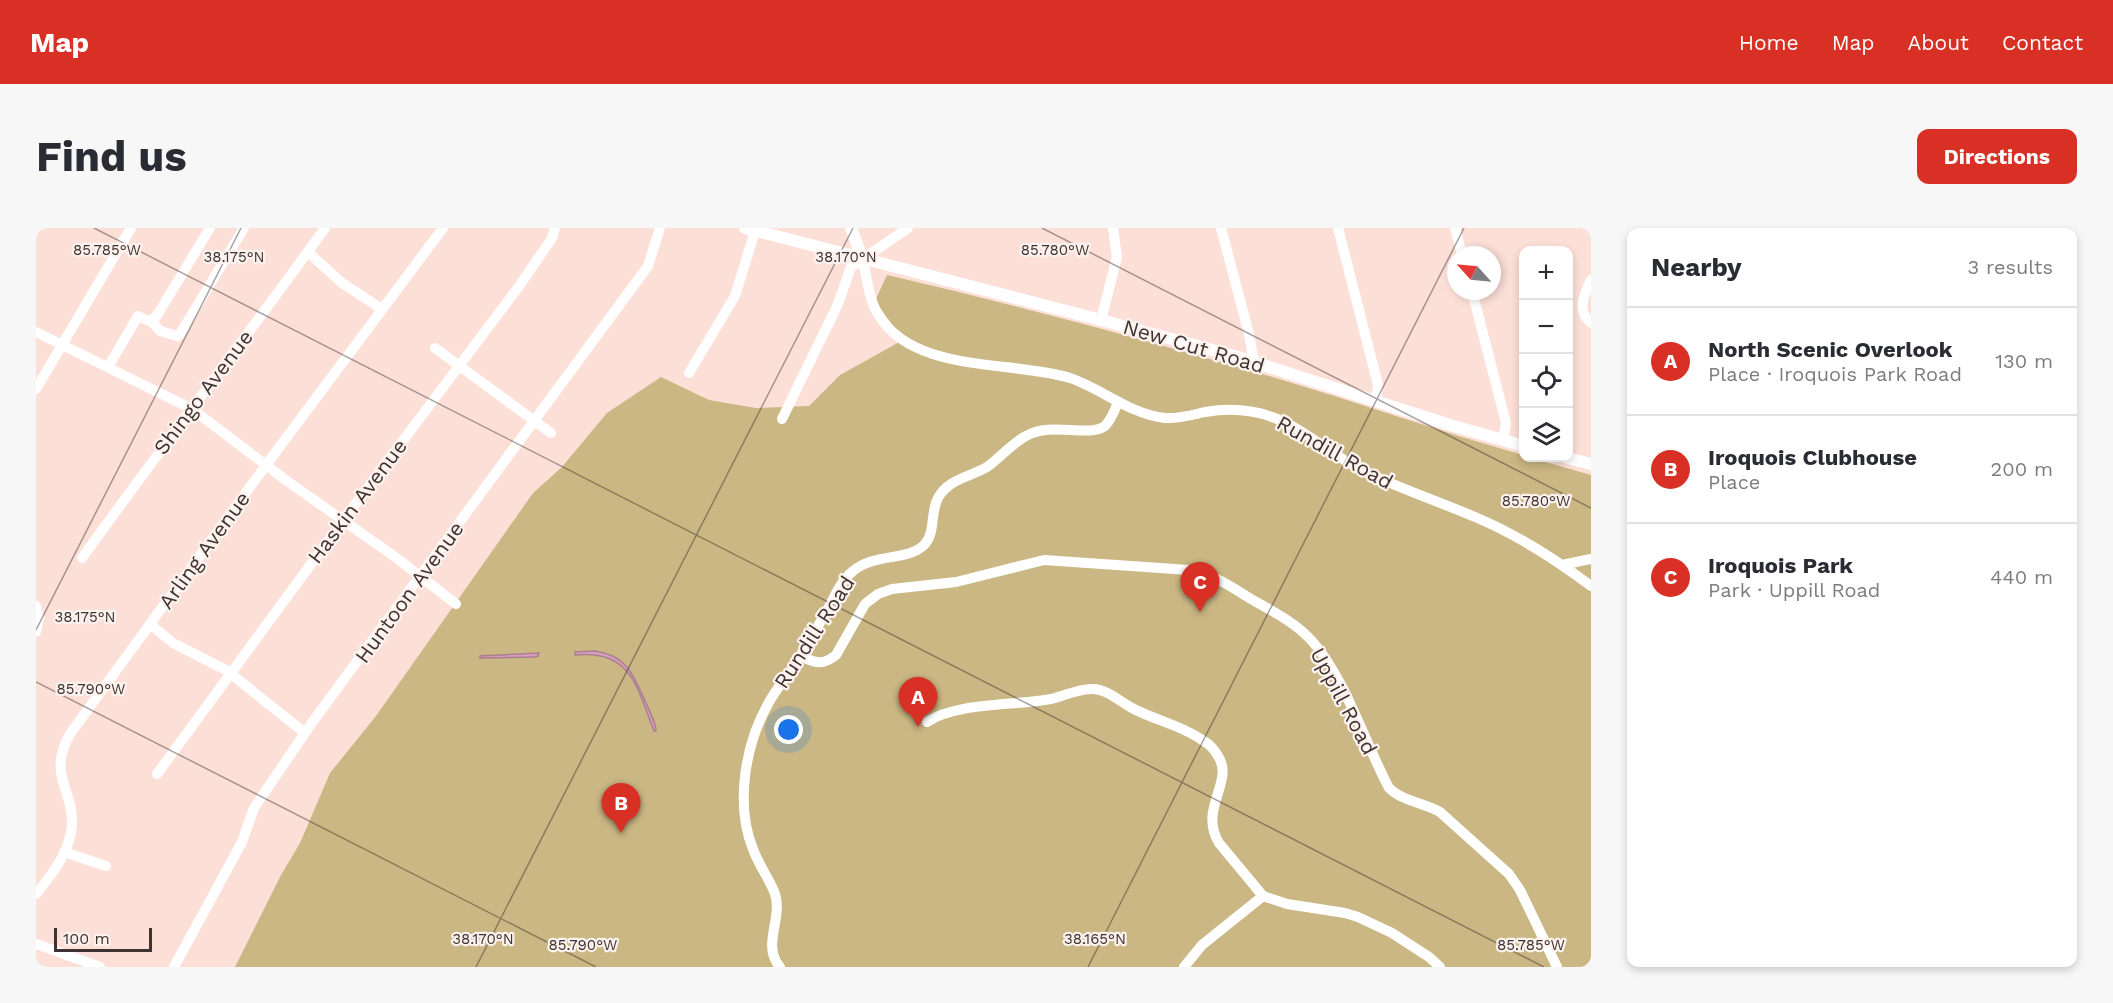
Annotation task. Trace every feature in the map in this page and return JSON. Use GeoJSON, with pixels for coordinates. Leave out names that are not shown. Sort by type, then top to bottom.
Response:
{"type":"FeatureCollection","features":[{"type":"Feature","properties":{"kind":"main road"},"geometry":{"type":"LineString","coordinates":[[851,228],[862,258]]}},
{"type":"Feature","properties":{"kind":"main road","name":"New Cut Road"},"geometry":{"type":"LineString","coordinates":[[750,230],[1101,320],[1254,362],[1376,402],[1519,445]]}},
{"type":"Feature","properties":{"kind":"main road"},"geometry":{"type":"LineString","coordinates":[[1573,460],[1591,464]]}},
{"type":"Feature","properties":{"kind":"street"},"geometry":{"type":"LineString","coordinates":[[36,389],[131,228]]}},
{"type":"Feature","properties":{"kind":"street"},"geometry":{"type":"LineString","coordinates":[[151,321],[156,317],[210,228]]}},
{"type":"Feature","properties":{"kind":"street"},"geometry":{"type":"LineString","coordinates":[[108,367],[138,316],[151,321],[160,331],[177,336],[180,334],[244,228]]}},
{"type":"Feature","properties":{"kind":"street","name":"Shingo Avenue"},"geometry":{"type":"LineString","coordinates":[[82,558],[143,472],[325,228]]}},
{"type":"Feature","properties":{"kind":"street","name":"Arling Avenue"},"geometry":{"type":"LineString","coordinates":[[36,894],[64,852],[72,826],[60,772],[61,757],[66,741],[266,465],[443,228]]}},
{"type":"Feature","properties":{"kind":"street","name":"Haskin Avenue"},"geometry":{"type":"LineString","coordinates":[[157,774],[459,364],[520,285],[552,238],[555,228]]}},
{"type":"Feature","properties":{"kind":"street","name":"Huntoon Avenue"},"geometry":{"type":"LineString","coordinates":[[174,967],[242,843],[258,801],[305,733],[648,266],[660,228]]}},
{"type":"Feature","properties":{"kind":"street"},"geometry":{"type":"LineString","coordinates":[[782,419],[838,304],[851,267],[908,228]]}},
{"type":"Feature","properties":{"kind":"street"},"geometry":{"type":"LineString","coordinates":[[1101,320],[1117,256],[1113,228]]}},
{"type":"Feature","properties":{"kind":"street"},"geometry":{"type":"LineString","coordinates":[[1221,228],[1249,334],[1254,362]]}},
{"type":"Feature","properties":{"kind":"street"},"geometry":{"type":"LineString","coordinates":[[1338,228],[1378,385],[1376,402]]}},
{"type":"Feature","properties":{"kind":"street"},"geometry":{"type":"LineString","coordinates":[[1455,228],[1460,246]]}},
{"type":"Feature","properties":{"kind":"street"},"geometry":{"type":"LineString","coordinates":[[689,373],[735,296],[750,230]]}},
{"type":"Feature","properties":{"kind":"street"},"geometry":{"type":"LineString","coordinates":[[308,252],[342,283],[382,309]]}},
{"type":"Feature","properties":{"kind":"street"},"geometry":{"type":"LineString","coordinates":[[862,258],[873,302],[879,316],[891,330],[910,345],[941,356],[1069,378],[1118,402]]}},
{"type":"Feature","properties":{"kind":"street"},"geometry":{"type":"LineString","coordinates":[[1591,280],[1583,300],[1582,312],[1591,323]]}},
{"type":"Feature","properties":{"kind":"street"},"geometry":{"type":"LineString","coordinates":[[1474,300],[1506,423],[1503,440]]}},
{"type":"Feature","properties":{"kind":"street"},"geometry":{"type":"LineString","coordinates":[[36,332],[192,409],[266,465],[344,519],[456,604]]}},
{"type":"Feature","properties":{"kind":"street"},"geometry":{"type":"LineString","coordinates":[[435,348],[551,433]]}},
{"type":"Feature","properties":{"kind":"street","name":"Rundill Road"},"geometry":{"type":"LineString","coordinates":[[780,967],[774,958],[771,944],[777,913],[775,892],[752,848],[747,828],[745,785],[747,762],[766,706],[801,656],[810,636],[850,574],[868,562],[914,551],[925,545],[930,536],[936,501],[946,487],[988,466],[1031,433],[1045,429],[1090,431],[1102,428],[1108,422],[1118,402],[1167,418],[1236,409],[1273,418],[1369,474],[1482,520],[1513,536],[1591,586]]}},
{"type":"Feature","properties":{"kind":"street"},"geometry":{"type":"LineString","coordinates":[[1562,566],[1591,559]]}},
{"type":"Feature","properties":{"kind":"street","name":"Uppill Road"},"geometry":{"type":"LineString","coordinates":[[801,656],[818,663],[829,660],[836,654],[865,604],[878,594],[892,589],[956,582],[1044,560],[1189,570],[1210,575],[1294,625],[1311,640],[1324,657],[1339,684],[1389,788],[1398,795],[1440,812],[1509,874],[1520,890],[1557,967]]}},
{"type":"Feature","properties":{"kind":"street"},"geometry":{"type":"LineString","coordinates":[[36,606],[39,618],[36,632]]}},
{"type":"Feature","properties":{"kind":"street"},"geometry":{"type":"LineString","coordinates":[[150,624],[173,643],[229,674],[305,733]]}},
{"type":"Feature","properties":{"kind":"street"},"geometry":{"type":"LineString","coordinates":[[927,722],[948,712],[1051,699],[1091,689],[1101,690],[1132,708],[1188,731],[1203,740],[1217,753],[1222,764],[1223,772],[1211,817],[1214,832],[1219,843],[1263,896],[1287,904],[1345,913],[1366,921],[1392,933],[1429,957],[1440,967]]}},
{"type":"Feature","properties":{"kind":"street"},"geometry":{"type":"LineString","coordinates":[[64,852],[106,866]]}},
{"type":"Feature","properties":{"kind":"street"},"geometry":{"type":"LineString","coordinates":[[1184,967],[1202,945],[1263,896]]}},
{"type":"Feature","properties":{"kind":"street"},"geometry":{"type":"LineString","coordinates":[[36,944],[100,967]]}},
{"type":"Feature","properties":{"kind":"shaded area"},"geometry":{"type":"Polygon","coordinates":[[[887,275],[1027,309],[1292,383],[1519,454],[1519,462],[1545,462],[1591,475],[1591,967],[235,967],[281,875],[300,843],[330,773],[376,716],[533,493],[561,468],[607,413],[661,377],[709,400],[756,408],[809,406],[840,375],[903,340],[875,301],[887,275]]]}},
{"type":"Feature","properties":{"kind":"shaded area"},"geometry":{"type":"Polygon","coordinates":[[[595,651],[616,658],[629,669],[654,721],[656,731],[654,731],[636,686],[620,665],[609,658],[575,655],[575,652],[595,651]]]}},
{"type":"Feature","properties":{"kind":"shaded area"},"geometry":{"type":"Polygon","coordinates":[[[539,653],[534,657],[480,658],[480,656],[539,653]]]}},
{"type":"Feature","properties":{"kind":"place","name":"Iroquois Park"},"geometry":{"type":"Point","coordinates":[1200,612]}},
{"type":"Feature","properties":{"kind":"place","name":"North Scenic Overlook"},"geometry":{"type":"Point","coordinates":[918,727]}},
{"type":"Feature","properties":{"kind":"place","name":"Iroquois Clubhouse"},"geometry":{"type":"Point","coordinates":[621,833]}}]}
